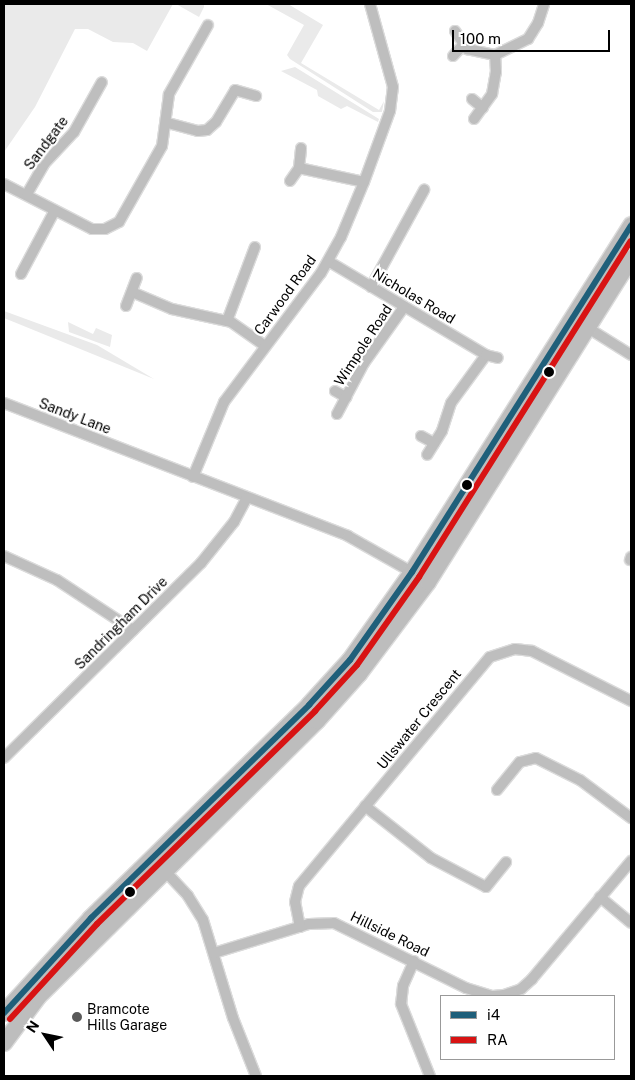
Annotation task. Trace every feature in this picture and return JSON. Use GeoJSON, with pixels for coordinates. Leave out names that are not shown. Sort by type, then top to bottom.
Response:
{"type":"FeatureCollection","features":[{"type":"Feature","properties":{"kind":"highway"},"geometry":{"type":"LineString","coordinates":[[4,1013],[91,918],[309,704],[350,660],[412,572],[631,225]]}},
{"type":"Feature","properties":{"kind":"highway"},"geometry":{"type":"LineString","coordinates":[[4,1043],[38,998],[317,721],[393,631],[428,582],[631,258]]}},
{"type":"Feature","properties":{"kind":"street","name":"Carwood Road"},"geometry":{"type":"LineString","coordinates":[[193,477],[224,402],[328,261],[364,182],[386,122],[393,87],[370,4]]}},
{"type":"Feature","properties":{"kind":"street"},"geometry":{"type":"LineString","coordinates":[[455,31],[462,46],[474,52],[494,55],[528,39],[538,23],[544,4]]}},
{"type":"Feature","properties":{"kind":"street"},"geometry":{"type":"LineString","coordinates":[[4,184],[27,194],[92,229],[105,230],[120,222],[162,146],[168,123],[170,94],[208,25]]}},
{"type":"Feature","properties":{"kind":"street"},"geometry":{"type":"LineString","coordinates":[[453,56],[462,46]]}},
{"type":"Feature","properties":{"kind":"street"},"geometry":{"type":"LineString","coordinates":[[474,119],[483,108],[495,85],[494,55]]}},
{"type":"Feature","properties":{"kind":"street","name":"Sandgate"},"geometry":{"type":"LineString","coordinates":[[27,194],[44,164],[74,132],[102,82]]}},
{"type":"Feature","properties":{"kind":"street"},"geometry":{"type":"LineString","coordinates":[[168,123],[198,131],[207,130],[216,122],[235,90],[256,96]]}},
{"type":"Feature","properties":{"kind":"street"},"geometry":{"type":"LineString","coordinates":[[472,99],[483,108]]}},
{"type":"Feature","properties":{"kind":"street"},"geometry":{"type":"LineString","coordinates":[[290,181],[298,168],[301,148]]}},
{"type":"Feature","properties":{"kind":"street"},"geometry":{"type":"LineString","coordinates":[[298,168],[364,182]]}},
{"type":"Feature","properties":{"kind":"street"},"geometry":{"type":"LineString","coordinates":[[371,287],[424,190]]}},
{"type":"Feature","properties":{"kind":"street"},"geometry":{"type":"LineString","coordinates":[[20,274],[55,210]]}},
{"type":"Feature","properties":{"kind":"street"},"geometry":{"type":"LineString","coordinates":[[227,321],[255,247]]}},
{"type":"Feature","properties":{"kind":"street","name":"Nicholas Road"},"geometry":{"type":"LineString","coordinates":[[328,261],[486,355],[498,358]]}},
{"type":"Feature","properties":{"kind":"street"},"geometry":{"type":"LineString","coordinates":[[126,306],[137,278]]}},
{"type":"Feature","properties":{"kind":"street"},"geometry":{"type":"LineString","coordinates":[[132,292],[172,309],[227,321],[265,346]]}},
{"type":"Feature","properties":{"kind":"street","name":"Wimpole Road"},"geometry":{"type":"LineString","coordinates":[[337,414],[364,363],[404,307]]}},
{"type":"Feature","properties":{"kind":"street"},"geometry":{"type":"LineString","coordinates":[[588,328],[631,355]]}},
{"type":"Feature","properties":{"kind":"street"},"geometry":{"type":"LineString","coordinates":[[427,455],[442,430],[451,403],[486,355]]}},
{"type":"Feature","properties":{"kind":"street","name":"Wimpole Road"},"geometry":{"type":"LineString","coordinates":[[335,391],[346,397]]}},
{"type":"Feature","properties":{"kind":"street","name":"Sandy Lane"},"geometry":{"type":"LineString","coordinates":[[4,403],[348,536],[412,572]]}},
{"type":"Feature","properties":{"kind":"street"},"geometry":{"type":"LineString","coordinates":[[421,436],[434,443]]}},
{"type":"Feature","properties":{"kind":"street","name":"Sandringham Drive"},"geometry":{"type":"LineString","coordinates":[[8,754],[201,563],[234,522],[247,498]]}},
{"type":"Feature","properties":{"kind":"street"},"geometry":{"type":"LineString","coordinates":[[4,556],[57,580],[132,630]]}},
{"type":"Feature","properties":{"kind":"street","name":"Ullswater Crescent"},"geometry":{"type":"LineString","coordinates":[[300,927],[294,902],[299,886],[482,665],[503,652],[532,651],[631,701]]}},
{"type":"Feature","properties":{"kind":"street"},"geometry":{"type":"LineString","coordinates":[[4,743],[8,754]]}},
{"type":"Feature","properties":{"kind":"street"},"geometry":{"type":"LineString","coordinates":[[498,790],[520,762],[536,758],[580,780],[631,818]]}},
{"type":"Feature","properties":{"kind":"street"},"geometry":{"type":"LineString","coordinates":[[365,806],[431,858],[486,887],[506,862]]}},
{"type":"Feature","properties":{"kind":"street","name":"Hillside Road"},"geometry":{"type":"LineString","coordinates":[[497,995],[513,992],[532,979],[631,861]]}},
{"type":"Feature","properties":{"kind":"street"},"geometry":{"type":"LineString","coordinates":[[165,871],[198,910],[214,953],[233,1018],[256,1076]]}},
{"type":"Feature","properties":{"kind":"street"},"geometry":{"type":"LineString","coordinates":[[600,898],[631,923]]}},
{"type":"Feature","properties":{"kind":"street","name":"Hillside Road"},"geometry":{"type":"LineString","coordinates":[[214,953],[300,927],[334,923],[480,994],[486,995]]}},
{"type":"Feature","properties":{"kind":"street"},"geometry":{"type":"LineString","coordinates":[[414,961],[403,986],[401,1004],[430,1076]]}},
{"type":"Feature","properties":{"kind":"shaded area"},"geometry":{"type":"Polygon","coordinates":[[[4,4],[173,4],[147,51],[133,43],[113,42],[88,29],[75,29],[35,107],[4,152],[4,4]]]}},
{"type":"Feature","properties":{"kind":"shaded area"},"geometry":{"type":"Polygon","coordinates":[[[176,4],[204,4],[204,7],[199,17],[176,4]]]}},
{"type":"Feature","properties":{"kind":"shaded area"},"geometry":{"type":"Polygon","coordinates":[[[266,4],[288,4],[323,25],[301,63],[379,110],[384,101],[382,112],[373,112],[290,59],[287,55],[304,25],[266,4]]]}},
{"type":"Feature","properties":{"kind":"shaded area"},"geometry":{"type":"Polygon","coordinates":[[[295,67],[379,119],[378,122],[347,106],[341,109],[318,96],[317,90],[281,71],[295,67]]]}},
{"type":"Feature","properties":{"kind":"shaded area"},"geometry":{"type":"Polygon","coordinates":[[[4,311],[97,345],[154,379],[4,318],[4,311]]]}},
{"type":"Feature","properties":{"kind":"shaded area"},"geometry":{"type":"Polygon","coordinates":[[[68,322],[93,334],[96,328],[112,335],[110,347],[69,332],[68,322]]]}},
{"type":"Feature","properties":{"kind":"transit line","name":"i4"},"geometry":{"type":"LineString","coordinates":[[4,1013],[91,918],[309,705],[350,660],[412,572],[631,225]]}},
{"type":"Feature","properties":{"kind":"transit line","name":"RA"},"geometry":{"type":"LineString","coordinates":[[10,1019],[97,924],[315,711],[357,665],[419,577],[631,241]]}},
{"type":"Feature","properties":{"kind":"place","name":"Bramcote Hills Garage"},"geometry":{"type":"Point","coordinates":[77,1017]}}]}
